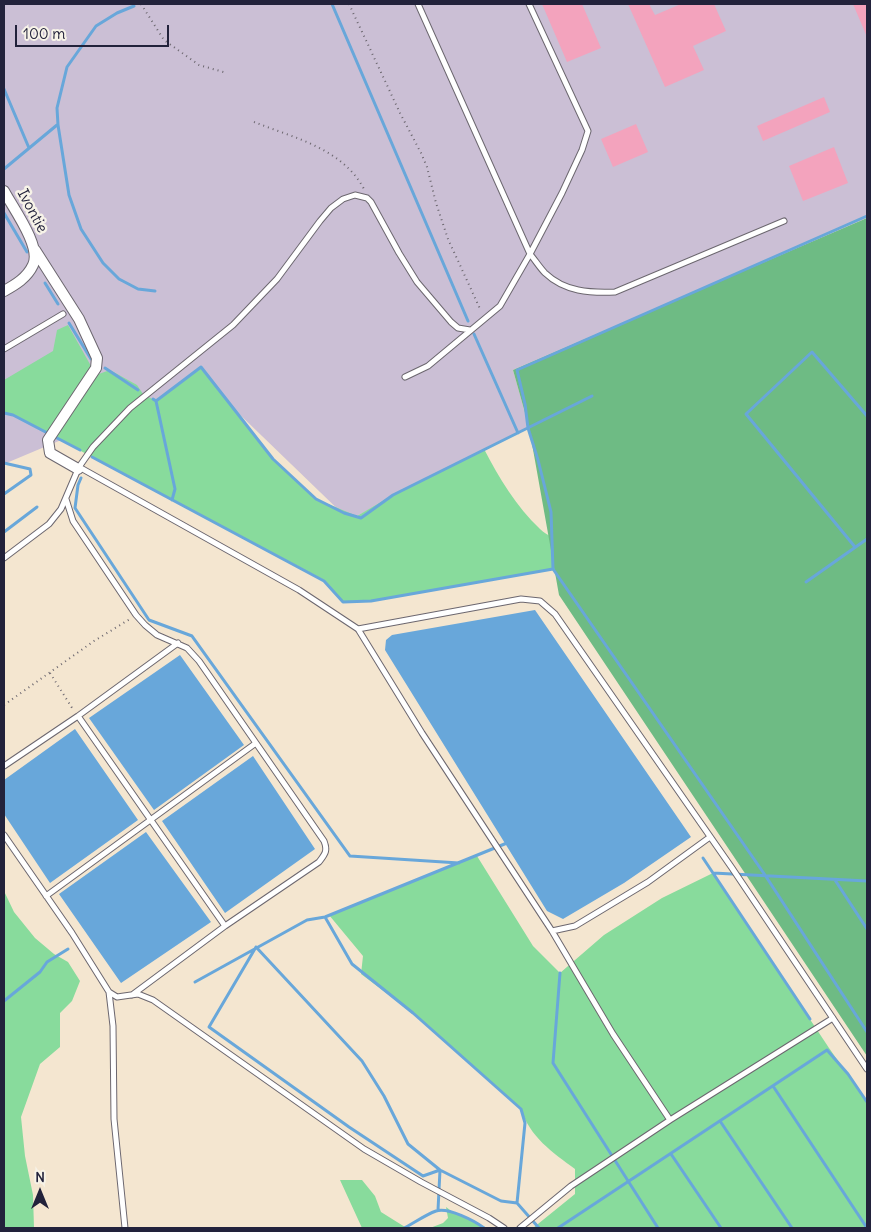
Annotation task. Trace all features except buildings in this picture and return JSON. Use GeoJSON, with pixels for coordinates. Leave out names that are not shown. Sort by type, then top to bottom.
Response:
{"type":"FeatureCollection","features":[{"type":"Feature","properties":{"kind":"street","name":"Ivontie"},"geometry":{"type":"LineString","coordinates":[[4,191],[28,233],[35,250],[34,264],[26,276],[4,291]]}},
{"type":"Feature","properties":{"kind":"street"},"geometry":{"type":"LineString","coordinates":[[35,250],[79,319],[97,358],[96,368],[48,440],[50,453],[79,468]]}},
{"type":"Feature","properties":{"kind":"lane"},"geometry":{"type":"LineString","coordinates":[[418,4],[530,254],[545,273],[564,286],[588,293],[615,292],[784,221]]}},
{"type":"Feature","properties":{"kind":"lane"},"geometry":{"type":"LineString","coordinates":[[405,377],[428,366],[500,306],[530,254],[582,150],[588,131],[529,4]]}},
{"type":"Feature","properties":{"kind":"lane"},"geometry":{"type":"LineString","coordinates":[[4,558],[49,524],[61,509],[79,468],[93,447],[130,408],[234,325],[277,279],[331,208],[343,199],[355,195],[367,198],[372,202],[399,254],[417,282],[451,322],[458,328],[470,330]]}},
{"type":"Feature","properties":{"kind":"lane"},"geometry":{"type":"LineString","coordinates":[[4,349],[63,314]]}},
{"type":"Feature","properties":{"kind":"lane"},"geometry":{"type":"LineString","coordinates":[[79,468],[299,590],[358,629],[422,733],[552,931],[613,1034],[670,1120]]}},
{"type":"Feature","properties":{"kind":"lane"},"geometry":{"type":"LineString","coordinates":[[66,497],[73,521],[136,615],[157,635],[187,648],[200,662],[327,848],[326,853],[319,862],[225,926],[132,995]]}},
{"type":"Feature","properties":{"kind":"lane"},"geometry":{"type":"LineString","coordinates":[[358,629],[521,599],[540,601],[555,614],[710,837],[867,1069]]}},
{"type":"Feature","properties":{"kind":"lane"},"geometry":{"type":"LineString","coordinates":[[4,766],[78,716],[178,644]]}},
{"type":"Feature","properties":{"kind":"lane"},"geometry":{"type":"LineString","coordinates":[[78,716],[225,926]]}},
{"type":"Feature","properties":{"kind":"lane"},"geometry":{"type":"LineString","coordinates":[[46,896],[256,743]]}},
{"type":"Feature","properties":{"kind":"lane"},"geometry":{"type":"LineString","coordinates":[[4,835],[109,992],[117,997],[138,994],[153,1000],[364,1149],[504,1228]]}},
{"type":"Feature","properties":{"kind":"lane"},"geometry":{"type":"LineString","coordinates":[[552,931],[575,926],[648,882],[710,837]]}},
{"type":"Feature","properties":{"kind":"lane"},"geometry":{"type":"LineString","coordinates":[[109,992],[112,1026],[114,1119],[125,1228]]}},
{"type":"Feature","properties":{"kind":"lane"},"geometry":{"type":"LineString","coordinates":[[520,1228],[571,1186],[670,1120],[833,1018]]}},
{"type":"Feature","properties":{"kind":"path"},"geometry":{"type":"LineString","coordinates":[[141,4],[164,40],[199,64],[227,73]]}},
{"type":"Feature","properties":{"kind":"path"},"geometry":{"type":"LineString","coordinates":[[349,4],[421,153],[448,239],[485,319]]}},
{"type":"Feature","properties":{"kind":"path"},"geometry":{"type":"LineString","coordinates":[[254,122],[321,148],[342,161],[359,178],[372,202]]}},
{"type":"Feature","properties":{"kind":"path"},"geometry":{"type":"LineString","coordinates":[[4,705],[94,641],[136,615]]}},
{"type":"Feature","properties":{"kind":"path"},"geometry":{"type":"LineString","coordinates":[[50,673],[78,716]]}},
{"type":"Feature","properties":{"kind":"shaded area"},"geometry":{"type":"Polygon","coordinates":[[[4,4],[867,4],[867,218],[513,370],[529,427],[349,520],[204,380],[4,464],[4,4]]]}},
{"type":"Feature","properties":{"kind":"green space"},"geometry":{"type":"Polygon","coordinates":[[[867,218],[867,1056],[559,595],[529,427],[513,370],[867,218]]]}},
{"type":"Feature","properties":{"kind":"green space"},"geometry":{"type":"Polygon","coordinates":[[[68,325],[96,375],[110,370],[137,385],[143,394],[156,401],[201,367],[273,459],[316,499],[357,516],[393,495],[484,449],[502,481],[523,511],[543,531],[567,545],[735,831],[553,569],[371,601],[343,602],[324,580],[13,415],[4,413],[4,380],[53,351],[57,330],[68,325]]]}},
{"type":"Feature","properties":{"kind":"green space"},"geometry":{"type":"Polygon","coordinates":[[[735,831],[737,834],[867,1056],[735,831]]]}},
{"type":"Feature","properties":{"kind":"green space"},"geometry":{"type":"Polygon","coordinates":[[[477,856],[533,946],[560,973],[604,935],[662,898],[713,873],[867,1102],[867,1228],[533,1228],[575,1194],[575,1169],[550,1150],[536,1136],[521,1109],[413,1013],[361,974],[363,956],[329,915],[477,856]]]}},
{"type":"Feature","properties":{"kind":"green space"},"geometry":{"type":"Polygon","coordinates":[[[4,891],[14,912],[35,938],[54,954],[68,962],[80,981],[72,1001],[60,1013],[60,1047],[40,1064],[21,1117],[25,1156],[33,1195],[34,1228],[4,1228],[4,891]]]}},
{"type":"Feature","properties":{"kind":"green space"},"geometry":{"type":"Polygon","coordinates":[[[340,1180],[362,1180],[375,1196],[381,1212],[405,1227],[413,1228],[362,1228],[340,1180]]]}},
{"type":"Feature","properties":{"kind":"green space"},"geometry":{"type":"Polygon","coordinates":[[[446,1207],[454,1213],[487,1228],[430,1228],[443,1223],[448,1218],[446,1207]]]}},
{"type":"Feature","properties":{"kind":"water"},"geometry":{"type":"Polygon","coordinates":[[[535,610],[691,837],[624,883],[563,919],[547,911],[385,650],[386,640],[392,635],[535,610]]]}},
{"type":"Feature","properties":{"kind":"water"},"geometry":{"type":"Polygon","coordinates":[[[180,655],[244,745],[154,810],[89,718],[180,655]]]}},
{"type":"Feature","properties":{"kind":"water"},"geometry":{"type":"Polygon","coordinates":[[[75,729],[138,820],[50,883],[4,814],[4,780],[75,729]]]}},
{"type":"Feature","properties":{"kind":"water"},"geometry":{"type":"Polygon","coordinates":[[[253,756],[315,849],[225,913],[162,821],[253,756]]]}},
{"type":"Feature","properties":{"kind":"water"},"geometry":{"type":"Polygon","coordinates":[[[146,832],[211,922],[121,983],[59,894],[146,832]]]}},
{"type":"Feature","properties":{"kind":"waterway"},"geometry":{"type":"LineString","coordinates":[[332,4],[468,321]]}},
{"type":"Feature","properties":{"kind":"waterway"},"geometry":{"type":"LineString","coordinates":[[134,6],[117,13],[96,26],[67,67],[57,108],[58,125],[69,195],[81,229],[103,263],[119,279],[138,289],[155,291]]}},
{"type":"Feature","properties":{"kind":"waterway"},"geometry":{"type":"LineString","coordinates":[[4,89],[29,148]]}},
{"type":"Feature","properties":{"kind":"waterway"},"geometry":{"type":"LineString","coordinates":[[4,169],[57,125]]}},
{"type":"Feature","properties":{"kind":"waterway"},"geometry":{"type":"LineString","coordinates":[[4,213],[27,252]]}},
{"type":"Feature","properties":{"kind":"waterway"},"geometry":{"type":"LineString","coordinates":[[867,216],[517,370],[525,404],[528,428],[551,512],[553,569],[765,875],[867,1032]]}},
{"type":"Feature","properties":{"kind":"waterway"},"geometry":{"type":"LineString","coordinates":[[45,283],[58,304]]}},
{"type":"Feature","properties":{"kind":"waterway"},"geometry":{"type":"LineString","coordinates":[[69,323],[91,359]]}},
{"type":"Feature","properties":{"kind":"waterway"},"geometry":{"type":"LineString","coordinates":[[474,334],[518,433]]}},
{"type":"Feature","properties":{"kind":"waterway"},"geometry":{"type":"LineString","coordinates":[[855,547],[746,414],[812,352],[867,416]]}},
{"type":"Feature","properties":{"kind":"waterway"},"geometry":{"type":"LineString","coordinates":[[156,401],[201,367],[273,459],[316,499],[344,513],[361,518],[393,495],[592,396]]}},
{"type":"Feature","properties":{"kind":"waterway"},"geometry":{"type":"LineString","coordinates":[[105,368],[138,390]]}},
{"type":"Feature","properties":{"kind":"waterway"},"geometry":{"type":"LineString","coordinates":[[153,399],[156,401],[175,489],[172,500]]}},
{"type":"Feature","properties":{"kind":"waterway"},"geometry":{"type":"LineString","coordinates":[[4,413],[13,415],[80,450]]}},
{"type":"Feature","properties":{"kind":"waterway"},"geometry":{"type":"LineString","coordinates":[[92,457],[324,581],[343,602],[371,601],[553,569]]}},
{"type":"Feature","properties":{"kind":"waterway"},"geometry":{"type":"LineString","coordinates":[[4,463],[30,469],[31,475],[4,494]]}},
{"type":"Feature","properties":{"kind":"waterway"},"geometry":{"type":"LineString","coordinates":[[81,478],[78,485],[75,508],[149,620],[192,636],[350,856],[459,863]]}},
{"type":"Feature","properties":{"kind":"waterway"},"geometry":{"type":"LineString","coordinates":[[4,532],[37,507]]}},
{"type":"Feature","properties":{"kind":"waterway"},"geometry":{"type":"LineString","coordinates":[[806,582],[867,539]]}},
{"type":"Feature","properties":{"kind":"waterway"},"geometry":{"type":"LineString","coordinates":[[195,982],[307,920],[325,917],[507,843]]}},
{"type":"Feature","properties":{"kind":"waterway"},"geometry":{"type":"LineString","coordinates":[[703,858],[810,1019]]}},
{"type":"Feature","properties":{"kind":"waterway"},"geometry":{"type":"LineString","coordinates":[[713,873],[867,881]]}},
{"type":"Feature","properties":{"kind":"waterway"},"geometry":{"type":"LineString","coordinates":[[835,880],[867,929]]}},
{"type":"Feature","properties":{"kind":"waterway"},"geometry":{"type":"LineString","coordinates":[[325,917],[352,964],[413,1013],[521,1109],[525,1123],[517,1203]]}},
{"type":"Feature","properties":{"kind":"waterway"},"geometry":{"type":"LineString","coordinates":[[256,947],[362,1061],[384,1096],[408,1144],[440,1170],[501,1201],[517,1203],[539,1228]]}},
{"type":"Feature","properties":{"kind":"waterway"},"geometry":{"type":"LineString","coordinates":[[256,947],[209,1027],[349,1127],[423,1176],[440,1170]]}},
{"type":"Feature","properties":{"kind":"waterway"},"geometry":{"type":"LineString","coordinates":[[4,1001],[40,972],[47,962],[68,949]]}},
{"type":"Feature","properties":{"kind":"waterway"},"geometry":{"type":"LineString","coordinates":[[560,973],[553,1063],[658,1228]]}},
{"type":"Feature","properties":{"kind":"waterway"},"geometry":{"type":"LineString","coordinates":[[558,1228],[827,1050],[848,1074],[867,1102]]}},
{"type":"Feature","properties":{"kind":"waterway"},"geometry":{"type":"LineString","coordinates":[[773,1086],[867,1228]]}},
{"type":"Feature","properties":{"kind":"waterway"},"geometry":{"type":"LineString","coordinates":[[720,1121],[792,1228]]}},
{"type":"Feature","properties":{"kind":"waterway"},"geometry":{"type":"LineString","coordinates":[[671,1154],[721,1228]]}},
{"type":"Feature","properties":{"kind":"waterway"},"geometry":{"type":"LineString","coordinates":[[438,1210],[440,1170]]}},
{"type":"Feature","properties":{"kind":"waterway"},"geometry":{"type":"LineString","coordinates":[[404,1228],[441,1210],[461,1215],[484,1228]]}}]}
